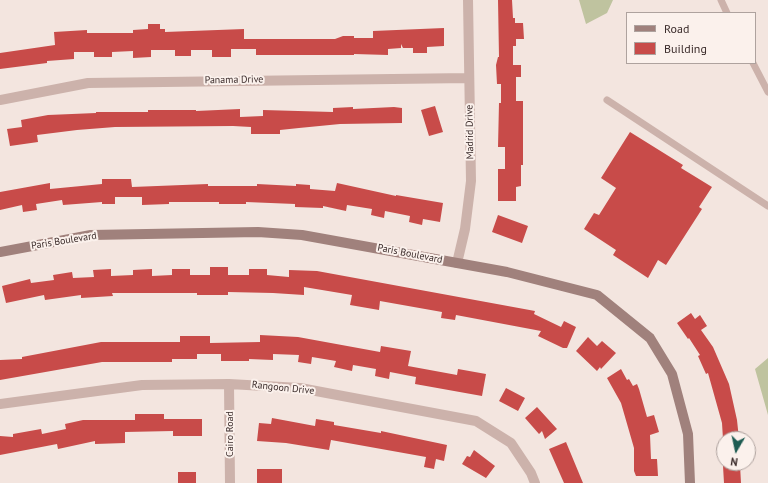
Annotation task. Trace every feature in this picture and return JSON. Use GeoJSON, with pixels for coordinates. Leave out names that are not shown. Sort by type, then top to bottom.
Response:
{"type":"FeatureCollection","features":[{"type":"Feature","properties":{"kind":"street","name":"Madrid Drive"},"geometry":{"type":"LineString","coordinates":[[457,262],[465,229],[471,181],[468,0]]}},
{"type":"Feature","properties":{"kind":"street","name":"Panama Drive"},"geometry":{"type":"LineString","coordinates":[[0,100],[88,83],[469,78]]}},
{"type":"Feature","properties":{"kind":"street","name":"Paris Boulevard"},"geometry":{"type":"LineString","coordinates":[[0,252],[91,236],[258,232],[302,235],[507,272],[597,295],[650,338],[672,374],[688,434],[690,483]]}},
{"type":"Feature","properties":{"kind":"street","name":"Rangoon Drive"},"geometry":{"type":"LineString","coordinates":[[0,404],[142,385],[229,384],[300,388],[476,421],[511,443],[536,483]]}},
{"type":"Feature","properties":{"kind":"street","name":"Cairo Road"},"geometry":{"type":"LineString","coordinates":[[229,384],[230,483]]}},
{"type":"Feature","properties":{"kind":"lane"},"geometry":{"type":"LineString","coordinates":[[721,0],[727,12]]}},
{"type":"Feature","properties":{"kind":"lane"},"geometry":{"type":"LineString","coordinates":[[754,64],[768,92]]}},
{"type":"Feature","properties":{"kind":"lane"},"geometry":{"type":"LineString","coordinates":[[608,100],[768,206]]}},
{"type":"Feature","properties":{"kind":"green space"},"geometry":{"type":"Polygon","coordinates":[[[579,0],[613,0],[607,13],[586,24],[579,0]]]}},
{"type":"Feature","properties":{"kind":"green space"},"geometry":{"type":"Polygon","coordinates":[[[768,358],[768,415],[755,369],[768,358]]]}},
{"type":"Feature","properties":{"kind":"building"},"geometry":{"type":"Polygon","coordinates":[[[498,0],[512,0],[513,18],[515,18],[515,23],[523,23],[524,39],[516,39],[516,46],[513,46],[513,65],[521,65],[521,77],[516,77],[516,101],[523,101],[523,165],[521,165],[521,186],[516,187],[516,201],[498,201],[498,169],[505,169],[505,147],[498,147],[501,84],[497,84],[496,65],[499,57],[498,0]]]}},
{"type":"Feature","properties":{"kind":"building"},"geometry":{"type":"Polygon","coordinates":[[[148,24],[160,24],[160,29],[165,29],[165,32],[244,29],[244,39],[335,39],[343,36],[354,36],[354,38],[373,38],[373,31],[444,28],[444,46],[427,47],[427,53],[413,53],[413,48],[403,48],[401,44],[401,48],[388,49],[388,55],[256,55],[256,49],[231,49],[231,57],[212,57],[212,50],[191,50],[191,56],[175,56],[175,50],[151,50],[151,57],[133,58],[133,51],[112,52],[112,57],[94,57],[94,52],[74,52],[74,59],[47,61],[47,63],[0,69],[0,53],[55,45],[54,32],[87,30],[87,33],[133,33],[133,30],[148,29],[148,24]]]}},
{"type":"Feature","properties":{"kind":"building"},"geometry":{"type":"Polygon","coordinates":[[[435,106],[443,132],[429,136],[421,110],[435,106]]]}},
{"type":"Feature","properties":{"kind":"building"},"geometry":{"type":"Polygon","coordinates":[[[353,107],[353,109],[402,108],[402,123],[340,124],[280,130],[280,134],[251,134],[251,127],[233,126],[115,127],[37,135],[38,142],[10,146],[7,129],[22,127],[21,120],[48,115],[96,112],[148,112],[148,110],[196,111],[240,109],[240,117],[263,116],[263,110],[333,112],[333,108],[353,107]]]}},
{"type":"Feature","properties":{"kind":"building"},"geometry":{"type":"Polygon","coordinates":[[[630,132],[683,165],[681,168],[712,187],[699,207],[702,209],[666,265],[658,260],[648,278],[613,255],[616,250],[584,229],[594,213],[599,215],[616,188],[601,178],[630,132]]]}},
{"type":"Feature","properties":{"kind":"building"},"geometry":{"type":"Polygon","coordinates":[[[102,179],[131,179],[132,187],[208,184],[208,186],[257,186],[257,184],[296,186],[296,184],[310,185],[310,189],[335,191],[337,183],[396,196],[443,203],[440,222],[423,219],[422,225],[409,222],[410,216],[385,211],[384,218],[371,215],[372,209],[347,205],[346,211],[323,206],[323,208],[295,207],[295,204],[246,202],[246,204],[219,204],[219,202],[169,202],[169,204],[142,205],[142,197],[115,197],[115,204],[102,204],[102,202],[63,205],[62,200],[36,204],[37,210],[23,212],[22,205],[0,210],[0,192],[50,183],[50,189],[102,184],[102,179]]]}},
{"type":"Feature","properties":{"kind":"building"},"geometry":{"type":"Polygon","coordinates":[[[498,215],[528,226],[522,243],[492,232],[498,215]]]}},
{"type":"Feature","properties":{"kind":"building"},"geometry":{"type":"Polygon","coordinates":[[[210,267],[228,267],[228,275],[249,275],[249,269],[267,269],[267,275],[289,277],[289,270],[317,271],[535,311],[534,314],[561,327],[564,321],[576,327],[567,348],[563,348],[538,336],[541,331],[456,315],[455,320],[441,318],[442,312],[380,301],[379,310],[350,305],[352,295],[304,287],[304,295],[228,292],[228,295],[197,295],[197,293],[112,293],[113,296],[81,298],[81,295],[45,300],[44,295],[6,303],[2,286],[30,279],[31,283],[54,280],[53,275],[72,272],[73,278],[94,277],[93,270],[111,269],[111,276],[133,275],[133,270],[152,269],[152,276],[172,275],[172,269],[190,269],[190,275],[210,275],[210,267]]]}},
{"type":"Feature","properties":{"kind":"building"},"geometry":{"type":"Polygon","coordinates":[[[691,313],[695,319],[700,315],[707,326],[701,330],[713,347],[729,384],[738,431],[722,431],[722,423],[708,373],[706,374],[698,356],[700,355],[677,323],[691,313]]]}},
{"type":"Feature","properties":{"kind":"building"},"geometry":{"type":"Polygon","coordinates":[[[260,335],[298,337],[380,352],[381,346],[411,351],[408,366],[457,375],[458,369],[486,374],[482,396],[415,384],[416,377],[390,372],[389,379],[375,376],[376,369],[353,365],[352,371],[334,367],[336,361],[312,357],[311,364],[298,362],[299,355],[273,354],[273,360],[249,359],[249,361],[221,361],[221,354],[197,354],[197,359],[172,359],[172,362],[102,362],[0,380],[0,360],[22,359],[22,357],[101,342],[180,342],[180,336],[210,336],[210,343],[260,342],[260,335]]]}},
{"type":"Feature","properties":{"kind":"building"},"geometry":{"type":"Polygon","coordinates":[[[588,337],[597,346],[602,341],[616,353],[601,369],[600,367],[597,371],[576,351],[588,337]]]}},
{"type":"Feature","properties":{"kind":"building"},"geometry":{"type":"Polygon","coordinates":[[[621,369],[627,380],[629,379],[633,386],[637,384],[647,417],[654,415],[659,432],[650,435],[651,459],[657,459],[658,476],[636,476],[634,471],[634,448],[621,403],[607,378],[621,369]]]}},
{"type":"Feature","properties":{"kind":"building"},"geometry":{"type":"Polygon","coordinates":[[[506,388],[525,398],[518,411],[499,401],[506,388]]]}},
{"type":"Feature","properties":{"kind":"building"},"geometry":{"type":"Polygon","coordinates":[[[537,407],[557,429],[545,439],[542,431],[539,434],[525,418],[537,407]]]}},
{"type":"Feature","properties":{"kind":"building"},"geometry":{"type":"Polygon","coordinates":[[[135,414],[164,414],[164,419],[202,419],[202,436],[173,436],[173,431],[125,432],[125,443],[95,444],[95,441],[58,449],[57,444],[0,455],[0,436],[13,437],[13,434],[41,429],[42,434],[66,429],[65,424],[83,420],[135,420],[135,414]]]}},
{"type":"Feature","properties":{"kind":"building"},"geometry":{"type":"Polygon","coordinates":[[[272,418],[315,426],[316,419],[334,422],[334,425],[381,433],[381,431],[447,445],[444,461],[436,459],[434,469],[424,467],[426,457],[331,440],[329,450],[286,443],[257,441],[259,423],[271,424],[272,418]]]}},
{"type":"Feature","properties":{"kind":"building"},"geometry":{"type":"Polygon","coordinates":[[[566,442],[583,483],[564,483],[549,449],[566,442]]]}},
{"type":"Feature","properties":{"kind":"building"},"geometry":{"type":"Polygon","coordinates":[[[474,450],[495,466],[486,478],[462,464],[467,456],[470,457],[474,450]]]}},
{"type":"Feature","properties":{"kind":"building"},"geometry":{"type":"Polygon","coordinates":[[[257,469],[282,469],[282,483],[257,483],[257,469]]]}},
{"type":"Feature","properties":{"kind":"building"},"geometry":{"type":"Polygon","coordinates":[[[723,471],[740,471],[741,483],[724,483],[723,471]]]}},
{"type":"Feature","properties":{"kind":"building"},"geometry":{"type":"Polygon","coordinates":[[[178,472],[196,472],[196,483],[178,483],[178,472]]]}}]}
